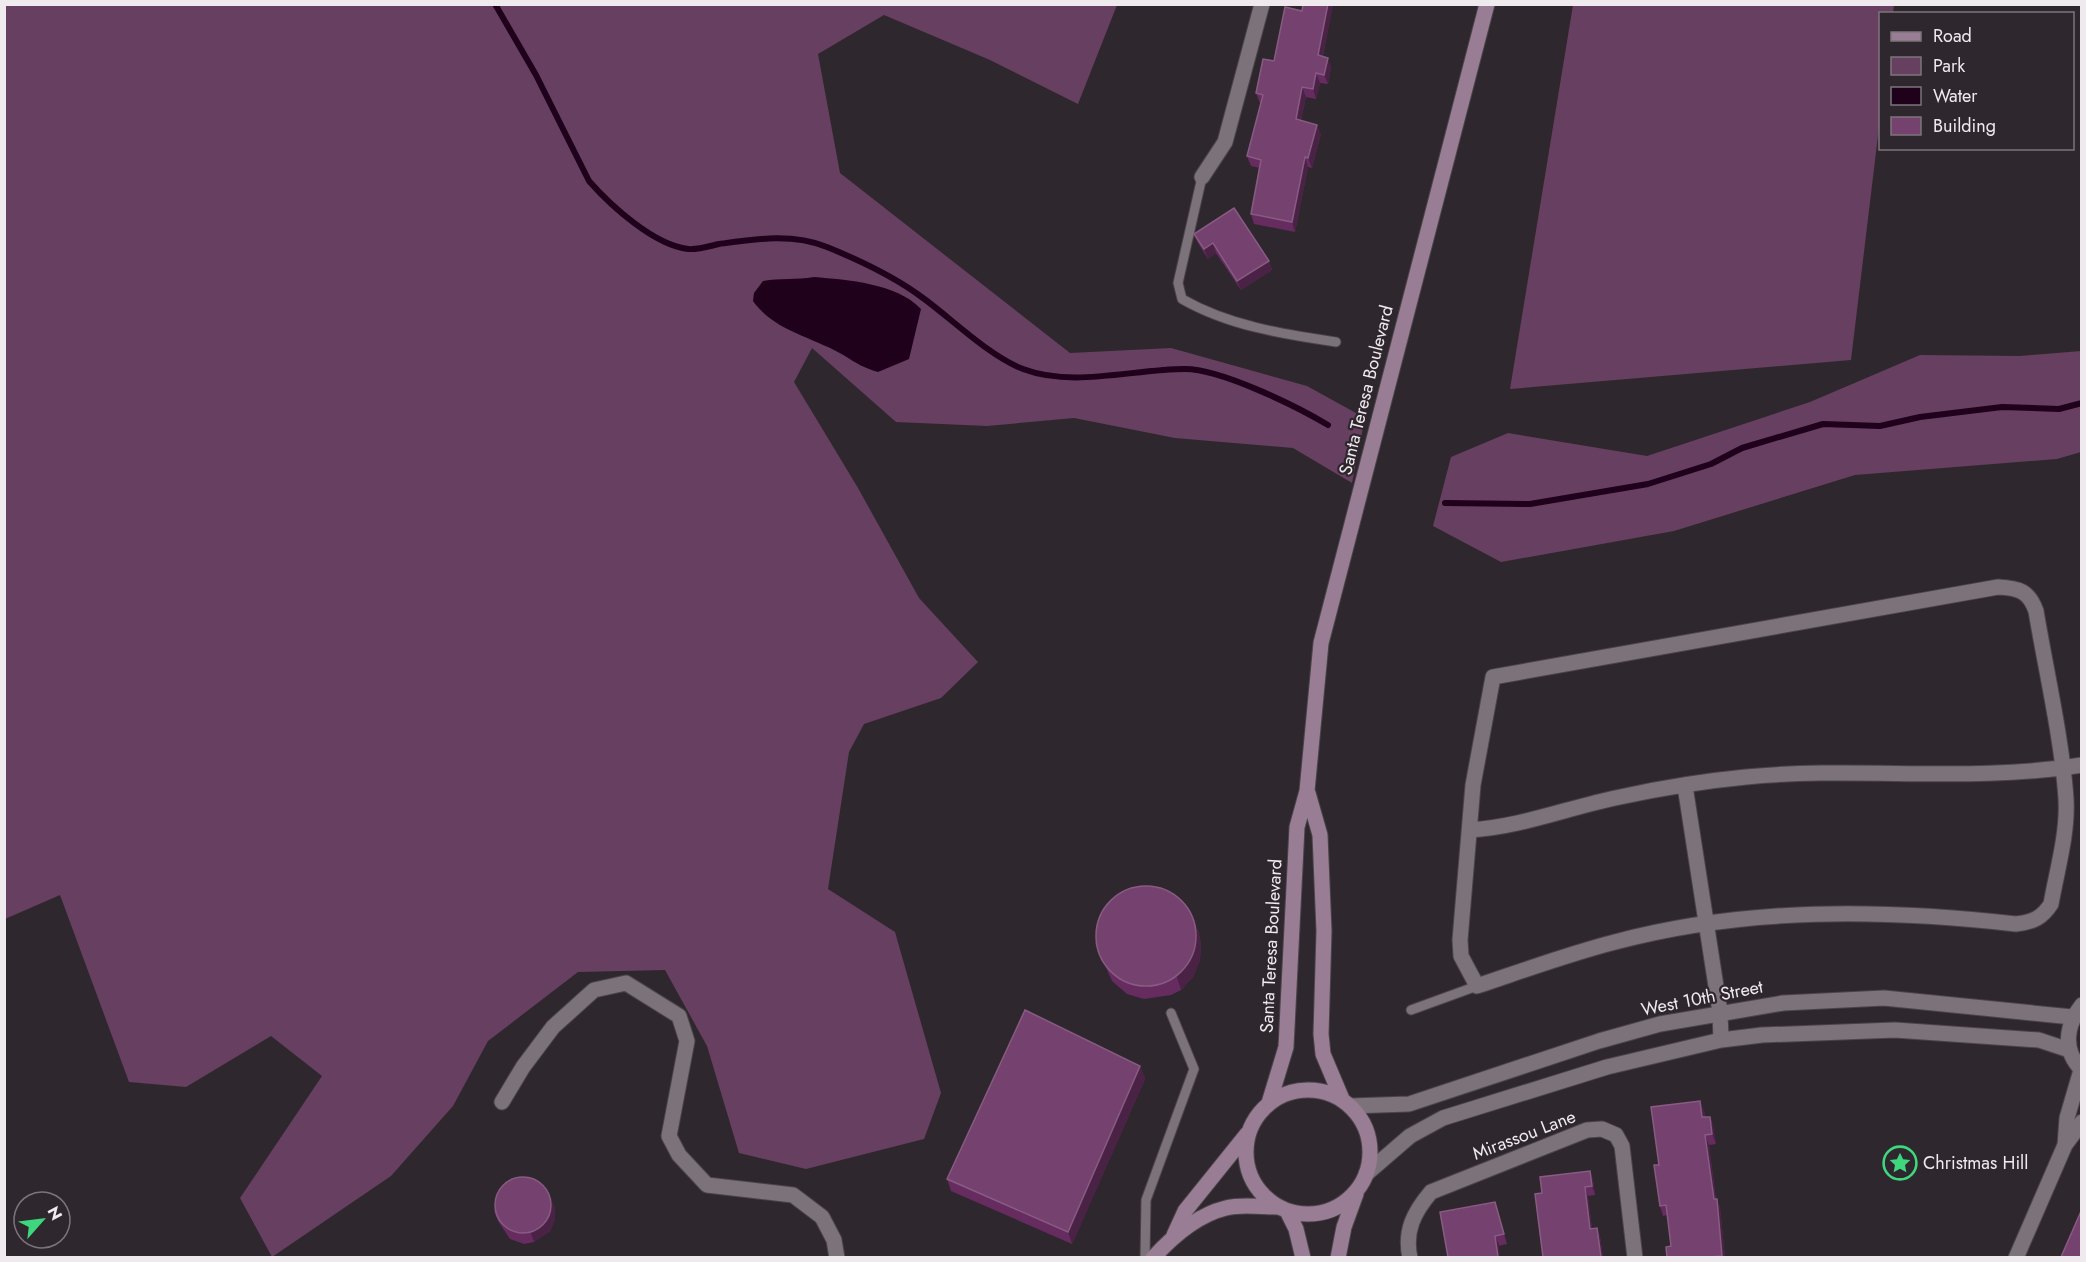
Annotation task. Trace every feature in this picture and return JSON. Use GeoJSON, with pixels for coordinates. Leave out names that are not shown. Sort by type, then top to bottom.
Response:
{"type":"FeatureCollection","features":[{"type":"Feature","properties":{"kind":"main road","name":"Santa Teresa Boulevard"},"geometry":{"type":"LineString","coordinates":[[1269,1103],[1286,1047],[1297,827],[1307,791],[1321,643],[1487,4]]}},
{"type":"Feature","properties":{"kind":"main road","name":"Santa Teresa Boulevard"},"geometry":{"type":"LineString","coordinates":[[1307,791],[1320,835],[1324,931],[1321,1034],[1323,1054],[1346,1103]]}},
{"type":"Feature","properties":{"kind":"main road"},"geometry":{"type":"LineString","coordinates":[[1174,1235],[1185,1211],[1249,1132],[1255,1119],[1269,1103],[1288,1092],[1310,1090],[1346,1103],[1361,1120],[1368,1138],[1370,1150],[1366,1174],[1344,1227],[1338,1257]]}},
{"type":"Feature","properties":{"kind":"main road"},"geometry":{"type":"LineString","coordinates":[[1249,1132],[1246,1159],[1249,1172],[1263,1196],[1282,1209],[1296,1229],[1303,1257]]}},
{"type":"Feature","properties":{"kind":"main road"},"geometry":{"type":"LineString","coordinates":[[1153,1257],[1174,1235],[1210,1213],[1228,1207],[1282,1209],[1310,1215],[1338,1207],[1357,1191]]}},
{"type":"Feature","properties":{"kind":"street"},"geometry":{"type":"LineString","coordinates":[[1202,177],[1225,142],[1262,4]]}},
{"type":"Feature","properties":{"kind":"street"},"geometry":{"type":"LineString","coordinates":[[1998,587],[2024,591],[2034,605],[2062,768],[2066,799],[2065,824],[2051,904],[2045,914],[2036,920],[2016,924],[1875,912],[1844,912],[1706,925],[1617,941],[1477,986],[1461,956],[1460,940],[1473,785],[1493,677],[1998,587]]}},
{"type":"Feature","properties":{"kind":"street"},"geometry":{"type":"LineString","coordinates":[[1470,830],[1494,829],[1620,796],[1782,774],[1854,771],[1985,775],[2082,765]]}},
{"type":"Feature","properties":{"kind":"street"},"geometry":{"type":"LineString","coordinates":[[1685,786],[1720,1012],[1721,1040]]}},
{"type":"Feature","properties":{"kind":"street"},"geometry":{"type":"LineString","coordinates":[[502,1102],[523,1067],[553,1027],[594,990],[627,983],[678,1016],[687,1041],[669,1136],[679,1155],[707,1185],[793,1195],[822,1217],[834,1240],[837,1257]]}},
{"type":"Feature","properties":{"kind":"street","name":"West 10th Street"},"geometry":{"type":"LineString","coordinates":[[1346,1103],[1409,1104],[1599,1041],[1660,1024],[1783,1003],[1884,998],[2077,1011]]}},
{"type":"Feature","properties":{"kind":"street"},"geometry":{"type":"LineString","coordinates":[[2065,1145],[2067,1118],[2081,1070],[2069,1050],[2067,1039],[2077,1011]]}},
{"type":"Feature","properties":{"kind":"street"},"geometry":{"type":"LineString","coordinates":[[1366,1174],[1410,1136],[1443,1118],[1607,1067],[1721,1040],[1762,1035],[1895,1030],[2039,1040],[2069,1050]]}},
{"type":"Feature","properties":{"kind":"street"},"geometry":{"type":"LineString","coordinates":[[2016,1257],[2065,1145],[2082,1122]]}},
{"type":"Feature","properties":{"kind":"street","name":"Mirassou Lane"},"geometry":{"type":"LineString","coordinates":[[1410,1257],[1406,1241],[1415,1211],[1431,1192],[1587,1130],[1602,1129],[1616,1135],[1622,1146],[1635,1257]]}},
{"type":"Feature","properties":{"kind":"lane"},"geometry":{"type":"LineString","coordinates":[[1202,177],[1178,282],[1182,299],[1201,310],[1263,330],[1336,342]]}},
{"type":"Feature","properties":{"kind":"lane"},"geometry":{"type":"LineString","coordinates":[[1411,1010],[1477,986]]}},
{"type":"Feature","properties":{"kind":"lane"},"geometry":{"type":"LineString","coordinates":[[1145,1257],[1146,1200],[1194,1070],[1171,1013]]}},
{"type":"Feature","properties":{"kind":"green space"},"geometry":{"type":"Polygon","coordinates":[[[4,5],[1117,5],[1078,104],[990,60],[884,15],[818,54],[840,173],[1070,353],[1171,348],[1307,386],[1365,418],[1352,483],[1293,448],[1175,438],[1074,418],[987,426],[896,422],[812,348],[794,382],[858,488],[919,598],[978,662],[941,698],[864,724],[849,752],[828,889],[895,932],[941,1093],[924,1139],[806,1169],[739,1153],[707,1046],[665,970],[578,972],[488,1041],[453,1106],[391,1176],[272,1257],[240,1198],[322,1076],[271,1036],[186,1087],[129,1082],[60,895],[5,919],[4,5]]]}},
{"type":"Feature","properties":{"kind":"green space"},"geometry":{"type":"Polygon","coordinates":[[[1573,5],[1894,5],[1893,12],[1879,12],[1879,127],[1851,360],[1510,389],[1573,5]]]}},
{"type":"Feature","properties":{"kind":"green space"},"geometry":{"type":"Polygon","coordinates":[[[2081,351],[2081,452],[2057,459],[1855,475],[1674,531],[1501,562],[1433,526],[1451,457],[1508,433],[1647,456],[1810,402],[1920,355],[2020,356],[2081,351]]]}},
{"type":"Feature","properties":{"kind":"water"},"geometry":{"type":"Polygon","coordinates":[[[814,277],[871,284],[899,293],[911,300],[921,309],[909,359],[878,372],[868,369],[833,349],[772,320],[753,301],[754,293],[763,281],[814,277]]]}},
{"type":"Feature","properties":{"kind":"building"},"geometry":{"type":"Polygon","coordinates":[[[1303,4],[1328,4],[1318,55],[1328,58],[1324,75],[1316,73],[1313,89],[1302,87],[1296,119],[1317,125],[1308,158],[1305,157],[1292,222],[1251,214],[1261,160],[1247,156],[1263,95],[1256,93],[1263,59],[1274,61],[1285,7],[1302,11],[1303,4]]]}},
{"type":"Feature","properties":{"kind":"building"},"geometry":{"type":"Polygon","coordinates":[[[1234,208],[1269,261],[1237,281],[1213,243],[1204,249],[1194,234],[1234,208]]]}},
{"type":"Feature","properties":{"kind":"building"},"geometry":{"type":"Polygon","coordinates":[[[1146,886],[1165,889],[1182,900],[1193,917],[1196,936],[1193,955],[1182,972],[1165,983],[1146,986],[1127,983],[1110,972],[1099,955],[1096,936],[1099,917],[1110,900],[1127,889],[1146,886]]]}},
{"type":"Feature","properties":{"kind":"building"},"geometry":{"type":"Polygon","coordinates":[[[1025,1010],[1140,1066],[1068,1232],[947,1179],[1025,1010]]]}},
{"type":"Feature","properties":{"kind":"building"},"geometry":{"type":"Polygon","coordinates":[[[1700,1101],[1702,1117],[1710,1117],[1712,1134],[1705,1135],[1714,1199],[1717,1199],[1722,1256],[1667,1257],[1666,1247],[1671,1246],[1666,1205],[1660,1206],[1654,1165],[1659,1165],[1651,1107],[1700,1101]]]}},
{"type":"Feature","properties":{"kind":"building"},"geometry":{"type":"Polygon","coordinates":[[[1590,1171],[1592,1186],[1585,1187],[1590,1229],[1597,1228],[1601,1257],[1543,1257],[1535,1194],[1542,1193],[1540,1177],[1590,1171]]]}},
{"type":"Feature","properties":{"kind":"building"},"geometry":{"type":"Polygon","coordinates":[[[517,1177],[529,1177],[539,1181],[547,1189],[551,1205],[547,1221],[539,1229],[529,1233],[517,1233],[507,1229],[499,1221],[495,1211],[495,1199],[499,1189],[507,1181],[517,1177]]]}},
{"type":"Feature","properties":{"kind":"building"},"geometry":{"type":"Polygon","coordinates":[[[1495,1202],[1504,1234],[1495,1236],[1498,1257],[1448,1257],[1440,1212],[1495,1202]]]}},
{"type":"Feature","properties":{"kind":"building"},"geometry":{"type":"Polygon","coordinates":[[[2082,1209],[2082,1257],[2061,1257],[2082,1209]]]}},
{"type":"Feature","properties":{"kind":"waterway"},"geometry":{"type":"LineString","coordinates":[[495,4],[536,75],[589,181],[634,223],[661,240],[688,249],[760,239],[787,239],[814,243],[852,258],[901,283],[984,346],[1023,369],[1062,377],[1185,369],[1200,371],[1218,375],[1258,390],[1328,425]]}},
{"type":"Feature","properties":{"kind":"waterway"},"geometry":{"type":"LineString","coordinates":[[1445,503],[1530,504],[1648,484],[1711,464],[1742,448],[1823,424],[1880,426],[1920,417],[2002,407],[2059,409],[2082,403]]}},
{"type":"Feature","properties":{"kind":"place","name":"Christmas Hill"},"geometry":{"type":"Point","coordinates":[1900,1163]}}]}
